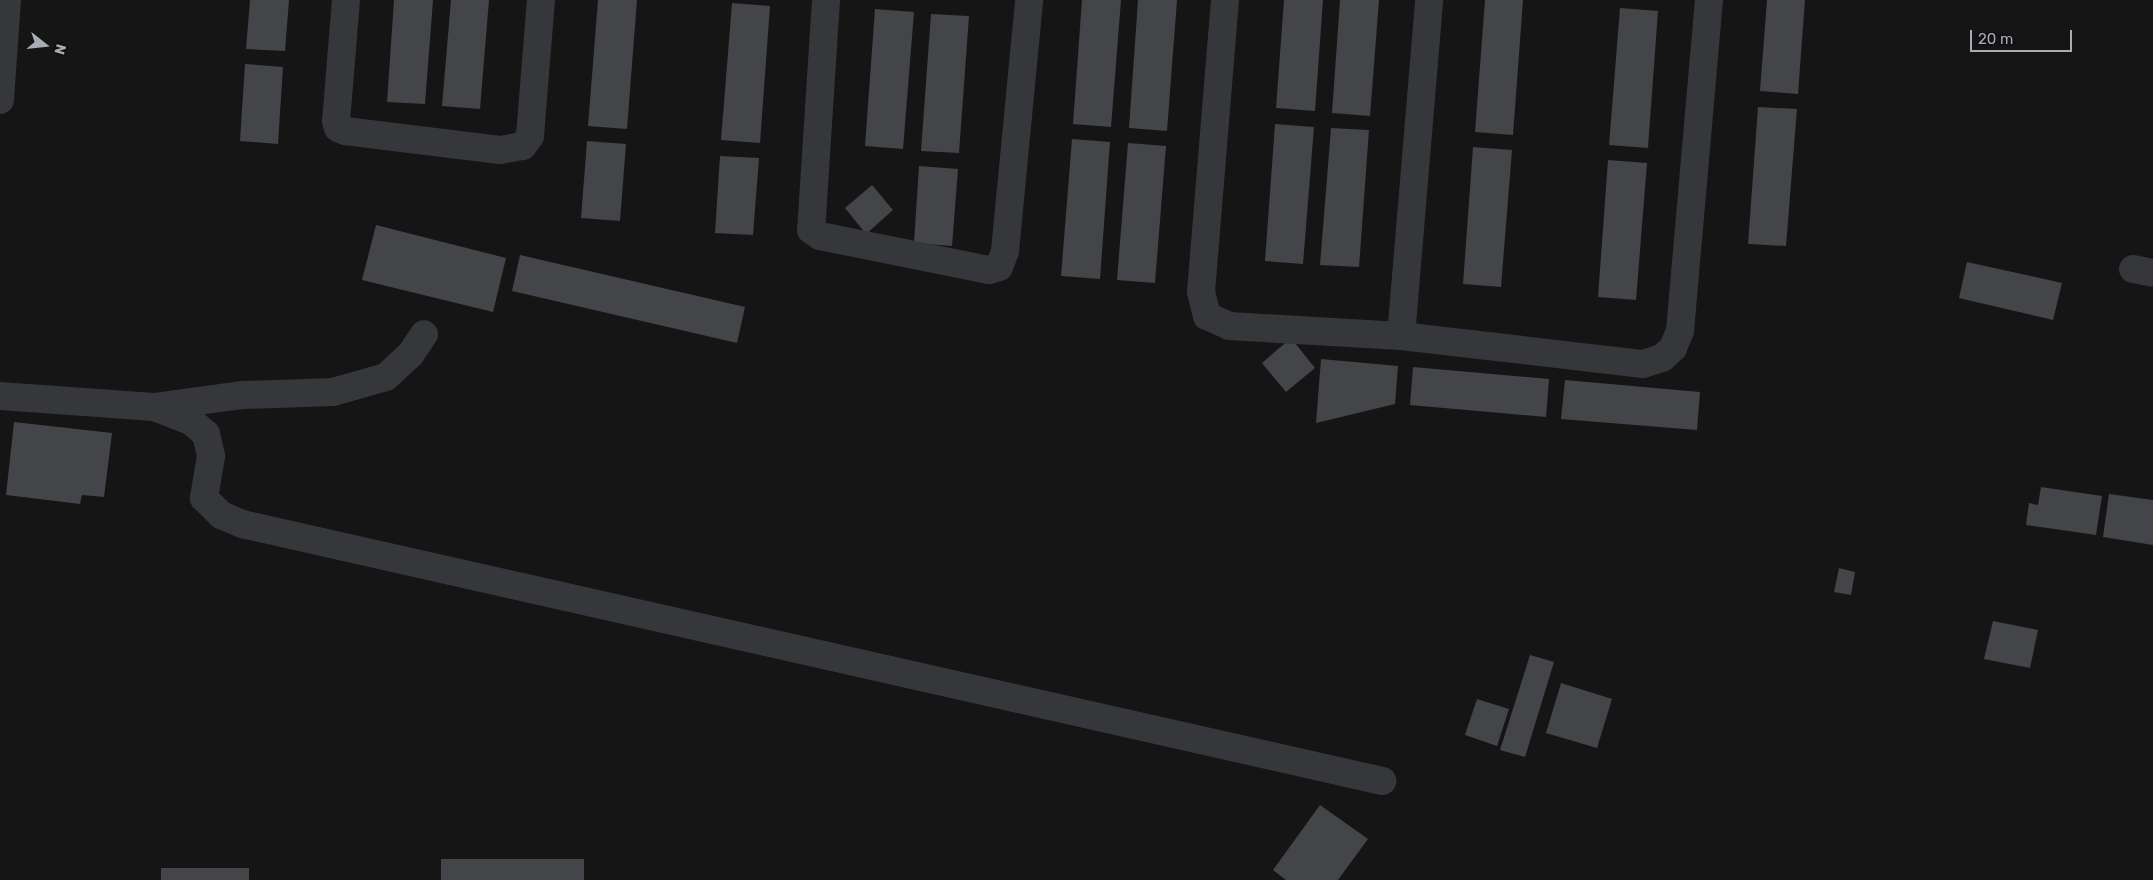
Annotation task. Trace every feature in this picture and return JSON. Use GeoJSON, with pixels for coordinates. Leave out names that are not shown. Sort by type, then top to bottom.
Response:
{"type":"FeatureCollection","features":[{"type":"Feature","properties":{"kind":"street"},"geometry":{"type":"LineString","coordinates":[[0,100],[7,0]]}},
{"type":"Feature","properties":{"kind":"street"},"geometry":{"type":"LineString","coordinates":[[346,0],[336,120],[338,128],[354,132],[512,150],[523,146],[530,136],[540,0]]}},
{"type":"Feature","properties":{"kind":"street"},"geometry":{"type":"LineString","coordinates":[[826,0],[811,230],[820,236],[989,270],[999,267],[1005,251],[1028,0]]}},
{"type":"Feature","properties":{"kind":"street"},"geometry":{"type":"LineString","coordinates":[[1225,0],[1201,292],[1207,316],[1229,326],[1401,336],[1643,364],[1662,358],[1673,348],[1683,312],[1709,0]]}},
{"type":"Feature","properties":{"kind":"street"},"geometry":{"type":"LineString","coordinates":[[1401,336],[1429,0]]}},
{"type":"Feature","properties":{"kind":"street"},"geometry":{"type":"LineString","coordinates":[[0,396],[154,407],[243,395],[333,392],[386,377],[410,355],[424,334]]}},
{"type":"Feature","properties":{"kind":"street"},"geometry":{"type":"LineString","coordinates":[[154,407],[191,421],[206,434],[212,456],[204,498],[221,515],[242,524],[1382,781]]}},
{"type":"Feature","properties":{"kind":"building"},"geometry":{"type":"Polygon","coordinates":[[[250,0],[289,0],[285,51],[246,49],[250,0]]]}},
{"type":"Feature","properties":{"kind":"building"},"geometry":{"type":"Polygon","coordinates":[[[394,0],[433,0],[425,104],[387,102],[394,0]]]}},
{"type":"Feature","properties":{"kind":"building"},"geometry":{"type":"Polygon","coordinates":[[[451,0],[489,0],[480,109],[442,106],[451,0]]]}},
{"type":"Feature","properties":{"kind":"building"},"geometry":{"type":"Polygon","coordinates":[[[598,0],[637,0],[627,129],[588,126],[598,0]]]}},
{"type":"Feature","properties":{"kind":"building"},"geometry":{"type":"Polygon","coordinates":[[[1082,0],[1121,0],[1111,127],[1073,124],[1082,0]]]}},
{"type":"Feature","properties":{"kind":"building"},"geometry":{"type":"Polygon","coordinates":[[[1138,0],[1177,0],[1167,131],[1129,128],[1138,0]]]}},
{"type":"Feature","properties":{"kind":"building"},"geometry":{"type":"Polygon","coordinates":[[[1284,0],[1323,0],[1315,111],[1276,108],[1284,0]]]}},
{"type":"Feature","properties":{"kind":"building"},"geometry":{"type":"Polygon","coordinates":[[[1340,0],[1379,0],[1370,116],[1332,113],[1340,0]]]}},
{"type":"Feature","properties":{"kind":"building"},"geometry":{"type":"Polygon","coordinates":[[[1485,0],[1523,0],[1513,135],[1475,132],[1485,0]]]}},
{"type":"Feature","properties":{"kind":"building"},"geometry":{"type":"Polygon","coordinates":[[[1767,0],[1805,0],[1798,94],[1760,91],[1767,0]]]}},
{"type":"Feature","properties":{"kind":"building"},"geometry":{"type":"Polygon","coordinates":[[[732,3],[770,6],[760,143],[721,140],[732,3]]]}},
{"type":"Feature","properties":{"kind":"building"},"geometry":{"type":"Polygon","coordinates":[[[1620,8],[1658,11],[1648,148],[1609,145],[1620,8]]]}},
{"type":"Feature","properties":{"kind":"building"},"geometry":{"type":"Polygon","coordinates":[[[875,9],[914,12],[903,149],[865,146],[875,9]]]}},
{"type":"Feature","properties":{"kind":"building"},"geometry":{"type":"Polygon","coordinates":[[[931,14],[969,16],[959,153],[921,151],[931,14]]]}},
{"type":"Feature","properties":{"kind":"building"},"geometry":{"type":"Polygon","coordinates":[[[245,64],[283,67],[278,144],[240,141],[245,64]]]}},
{"type":"Feature","properties":{"kind":"building"},"geometry":{"type":"Polygon","coordinates":[[[1758,107],[1797,109],[1786,246],[1748,244],[1758,107]]]}},
{"type":"Feature","properties":{"kind":"building"},"geometry":{"type":"Polygon","coordinates":[[[1275,124],[1314,127],[1303,264],[1265,261],[1275,124]]]}},
{"type":"Feature","properties":{"kind":"building"},"geometry":{"type":"Polygon","coordinates":[[[1331,128],[1369,130],[1359,267],[1320,265],[1331,128]]]}},
{"type":"Feature","properties":{"kind":"building"},"geometry":{"type":"Polygon","coordinates":[[[1072,139],[1110,142],[1100,279],[1061,276],[1072,139]]]}},
{"type":"Feature","properties":{"kind":"building"},"geometry":{"type":"Polygon","coordinates":[[[587,141],[626,144],[620,221],[581,218],[587,141]]]}},
{"type":"Feature","properties":{"kind":"building"},"geometry":{"type":"Polygon","coordinates":[[[1128,143],[1166,146],[1155,283],[1117,280],[1128,143]]]}},
{"type":"Feature","properties":{"kind":"building"},"geometry":{"type":"Polygon","coordinates":[[[1473,147],[1512,150],[1501,287],[1463,284],[1473,147]]]}},
{"type":"Feature","properties":{"kind":"building"},"geometry":{"type":"Polygon","coordinates":[[[720,156],[759,158],[753,235],[715,233],[720,156]]]}},
{"type":"Feature","properties":{"kind":"building"},"geometry":{"type":"Polygon","coordinates":[[[1608,160],[1647,163],[1636,300],[1598,297],[1608,160]]]}},
{"type":"Feature","properties":{"kind":"building"},"geometry":{"type":"Polygon","coordinates":[[[919,166],[958,169],[952,246],[914,243],[919,166]]]}},
{"type":"Feature","properties":{"kind":"building"},"geometry":{"type":"Polygon","coordinates":[[[872,185],[893,210],[866,234],[845,208],[872,185]]]}},
{"type":"Feature","properties":{"kind":"building"},"geometry":{"type":"Polygon","coordinates":[[[376,225],[506,258],[493,312],[362,280],[376,225]]]}},
{"type":"Feature","properties":{"kind":"building"},"geometry":{"type":"Polygon","coordinates":[[[520,255],[745,307],[737,343],[512,291],[520,255]]]}},
{"type":"Feature","properties":{"kind":"building"},"geometry":{"type":"Polygon","coordinates":[[[1967,262],[2062,283],[2053,320],[1959,298],[1967,262]]]}},
{"type":"Feature","properties":{"kind":"building"},"geometry":{"type":"Polygon","coordinates":[[[1291,338],[1315,368],[1286,392],[1262,363],[1291,338]]]}},
{"type":"Feature","properties":{"kind":"building"},"geometry":{"type":"Polygon","coordinates":[[[1321,359],[1398,366],[1395,404],[1316,423],[1321,359]]]}},
{"type":"Feature","properties":{"kind":"building"},"geometry":{"type":"Polygon","coordinates":[[[1413,367],[1549,379],[1546,417],[1410,405],[1413,367]]]}},
{"type":"Feature","properties":{"kind":"building"},"geometry":{"type":"Polygon","coordinates":[[[1565,380],[1700,392],[1697,430],[1561,419],[1565,380]]]}},
{"type":"Feature","properties":{"kind":"building"},"geometry":{"type":"Polygon","coordinates":[[[14,422],[112,433],[104,497],[82,495],[80,504],[6,495],[14,422]]]}},
{"type":"Feature","properties":{"kind":"building"},"geometry":{"type":"Polygon","coordinates":[[[2041,487],[2102,496],[2096,535],[2026,525],[2029,503],[2038,505],[2041,487]]]}},
{"type":"Feature","properties":{"kind":"building"},"geometry":{"type":"Polygon","coordinates":[[[2109,494],[2153,500],[2153,545],[2103,537],[2109,494]]]}},
{"type":"Feature","properties":{"kind":"building"},"geometry":{"type":"Polygon","coordinates":[[[1839,568],[1855,572],[1851,595],[1834,592],[1839,568]]]}},
{"type":"Feature","properties":{"kind":"building"},"geometry":{"type":"Polygon","coordinates":[[[1993,621],[2038,630],[2030,668],[1984,659],[1993,621]]]}},
{"type":"Feature","properties":{"kind":"building"},"geometry":{"type":"Polygon","coordinates":[[[1530,655],[1554,662],[1525,757],[1500,750],[1530,655]]]}},
{"type":"Feature","properties":{"kind":"building"},"geometry":{"type":"Polygon","coordinates":[[[1561,683],[1612,699],[1597,748],[1546,733],[1561,683]]]}},
{"type":"Feature","properties":{"kind":"building"},"geometry":{"type":"Polygon","coordinates":[[[1477,699],[1509,709],[1497,746],[1465,735],[1477,699]]]}},
{"type":"Feature","properties":{"kind":"building"},"geometry":{"type":"Polygon","coordinates":[[[1320,805],[1368,839],[1338,880],[1286,880],[1273,870],[1320,805]]]}},
{"type":"Feature","properties":{"kind":"building"},"geometry":{"type":"Polygon","coordinates":[[[441,859],[584,859],[584,880],[441,880],[441,859]]]}},
{"type":"Feature","properties":{"kind":"building"},"geometry":{"type":"Polygon","coordinates":[[[161,868],[249,868],[249,880],[161,880],[161,868]]]}}]}
